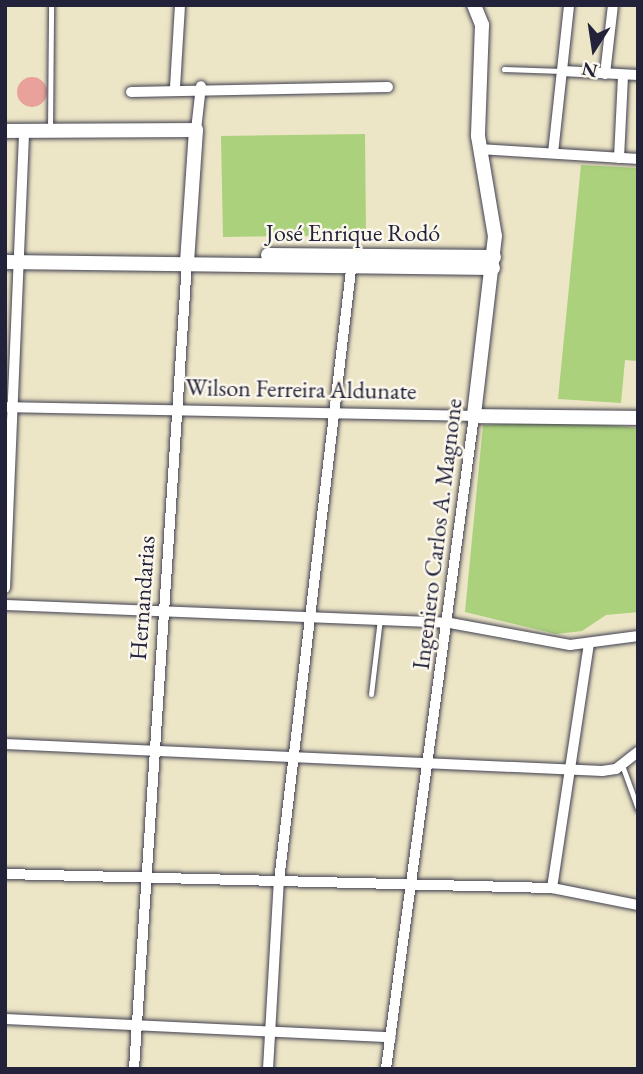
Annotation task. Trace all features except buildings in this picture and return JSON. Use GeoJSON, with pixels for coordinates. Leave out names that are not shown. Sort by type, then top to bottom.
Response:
{"type":"FeatureCollection","features":[{"type":"Feature","properties":{"kind":"street"},"geometry":{"type":"LineString","coordinates":[[175,87],[180,5]]}},
{"type":"Feature","properties":{"kind":"street"},"geometry":{"type":"LineString","coordinates":[[553,153],[569,5]]}},
{"type":"Feature","properties":{"kind":"street"},"geometry":{"type":"LineString","coordinates":[[605,74],[613,5]]}},
{"type":"Feature","properties":{"kind":"street","name":"Ingeniero Carlos A. Magnone"},"geometry":{"type":"LineString","coordinates":[[386,1069],[450,623],[494,263],[480,149],[482,25],[477,7]]}},
{"type":"Feature","properties":{"kind":"street"},"geometry":{"type":"LineString","coordinates":[[562,71],[638,75]]}},
{"type":"Feature","properties":{"kind":"street"},"geometry":{"type":"LineString","coordinates":[[619,158],[623,75]]}},
{"type":"Feature","properties":{"kind":"street"},"geometry":{"type":"LineString","coordinates":[[5,131],[196,130],[201,86]]}},
{"type":"Feature","properties":{"kind":"street"},"geometry":{"type":"LineString","coordinates":[[131,92],[201,86],[388,87]]}},
{"type":"Feature","properties":{"kind":"street","name":"Hernandarias"},"geometry":{"type":"LineString","coordinates":[[134,1069],[196,130]]}},
{"type":"Feature","properties":{"kind":"street"},"geometry":{"type":"LineString","coordinates":[[5,588],[12,262],[24,131]]}},
{"type":"Feature","properties":{"kind":"street"},"geometry":{"type":"LineString","coordinates":[[480,149],[638,159]]}},
{"type":"Feature","properties":{"kind":"street","name":"José Enrique Rodó"},"geometry":{"type":"LineString","coordinates":[[12,262],[187,262],[214,261],[221,255],[353,261],[494,263]]}},
{"type":"Feature","properties":{"kind":"street"},"geometry":{"type":"LineString","coordinates":[[268,1069],[279,880],[353,261]]}},
{"type":"Feature","properties":{"kind":"street","name":"Wilson Ferreira Aldunate"},"geometry":{"type":"LineString","coordinates":[[9,407],[638,418]]}},
{"type":"Feature","properties":{"kind":"street"},"geometry":{"type":"LineString","coordinates":[[5,605],[450,623],[556,644],[589,644],[638,636]]}},
{"type":"Feature","properties":{"kind":"street"},"geometry":{"type":"LineString","coordinates":[[552,888],[589,644]]}},
{"type":"Feature","properties":{"kind":"street"},"geometry":{"type":"LineString","coordinates":[[5,744],[610,771],[638,752]]}},
{"type":"Feature","properties":{"kind":"street"},"geometry":{"type":"LineString","coordinates":[[5,874],[552,888],[638,905]]}},
{"type":"Feature","properties":{"kind":"street"},"geometry":{"type":"LineString","coordinates":[[5,1019],[391,1037]]}},
{"type":"Feature","properties":{"kind":"lane"},"geometry":{"type":"LineString","coordinates":[[50,131],[51,5]]}},
{"type":"Feature","properties":{"kind":"lane"},"geometry":{"type":"LineString","coordinates":[[504,69],[562,71]]}},
{"type":"Feature","properties":{"kind":"lane"},"geometry":{"type":"LineString","coordinates":[[371,694],[380,619]]}},
{"type":"Feature","properties":{"kind":"lane"},"geometry":{"type":"LineString","coordinates":[[622,765],[638,810]]}},
{"type":"Feature","properties":{"kind":"green space"},"geometry":{"type":"Polygon","coordinates":[[[365,134],[366,235],[223,237],[221,136],[365,134]]]}},
{"type":"Feature","properties":{"kind":"green space"},"geometry":{"type":"Polygon","coordinates":[[[581,165],[638,168],[638,361],[625,360],[621,403],[558,399],[581,165]]]}},
{"type":"Feature","properties":{"kind":"green space"},"geometry":{"type":"Polygon","coordinates":[[[562,421],[638,428],[638,612],[606,615],[582,631],[556,634],[465,612],[483,425],[562,421]]]}}]}
